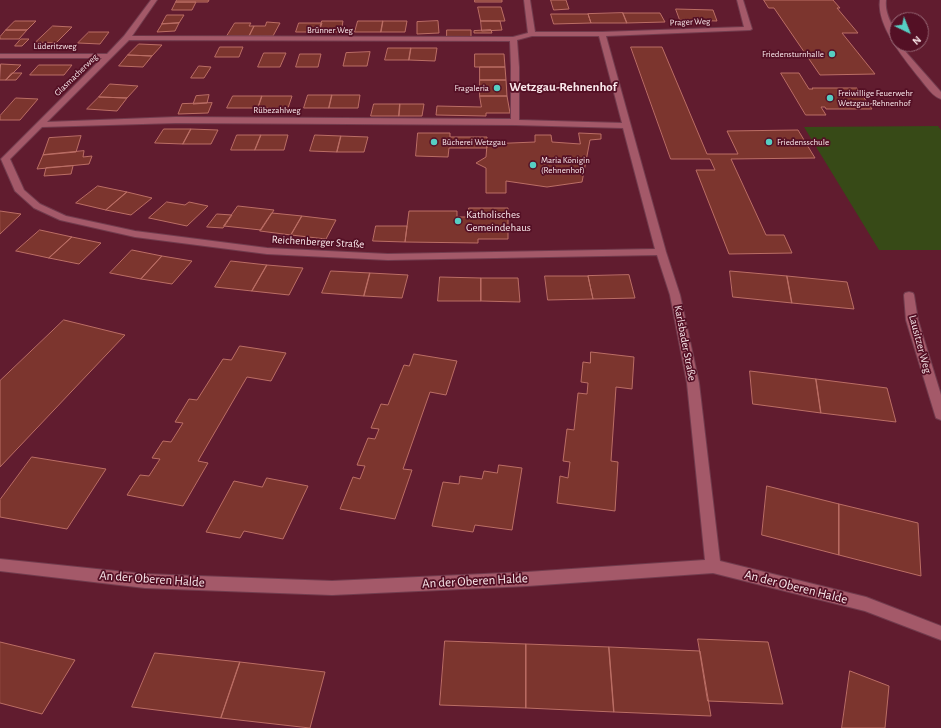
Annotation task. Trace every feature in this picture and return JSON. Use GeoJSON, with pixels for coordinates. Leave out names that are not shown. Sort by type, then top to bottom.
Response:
{"type":"FeatureCollection","features":[{"type":"Feature","properties":{"kind":"street","name":"Glasmacherweg"},"geometry":{"type":"LineString","coordinates":[[2,159],[110,56],[127,38],[154,0]]}},
{"type":"Feature","properties":{"kind":"street"},"geometry":{"type":"LineString","coordinates":[[527,0],[532,34],[602,34]]}},
{"type":"Feature","properties":{"kind":"street","name":"Prager Weg"},"geometry":{"type":"LineString","coordinates":[[602,34],[748,29],[740,0]]}},
{"type":"Feature","properties":{"kind":"street"},"geometry":{"type":"LineString","coordinates":[[883,0],[882,4],[885,20],[889,28]]}},
{"type":"Feature","properties":{"kind":"street","name":"Brünner Weg"},"geometry":{"type":"LineString","coordinates":[[127,38],[512,40],[532,34]]}},
{"type":"Feature","properties":{"kind":"street","name":"Karlsbader Straße"},"geometry":{"type":"LineString","coordinates":[[602,34],[661,252],[675,295],[693,383],[713,566]]}},
{"type":"Feature","properties":{"kind":"street"},"geometry":{"type":"LineString","coordinates":[[512,40],[515,67],[515,122],[627,126]]}},
{"type":"Feature","properties":{"kind":"street"},"geometry":{"type":"LineString","coordinates":[[904,52],[926,82],[941,97]]}},
{"type":"Feature","properties":{"kind":"street","name":"Lüderitzweg"},"geometry":{"type":"LineString","coordinates":[[0,56],[110,56]]}},
{"type":"Feature","properties":{"kind":"street","name":"Rübezahlweg"},"geometry":{"type":"LineString","coordinates":[[39,125],[176,120],[515,122]]}},
{"type":"Feature","properties":{"kind":"street","name":"Reichenberger Straße"},"geometry":{"type":"LineString","coordinates":[[2,159],[20,191],[37,206],[63,218],[135,234],[267,251],[388,257],[661,252]]}},
{"type":"Feature","properties":{"kind":"street","name":"Lausitzer Weg"},"geometry":{"type":"LineString","coordinates":[[909,295],[912,320],[941,415]]}},
{"type":"Feature","properties":{"kind":"street","name":"An der Oberen Halde"},"geometry":{"type":"LineString","coordinates":[[0,565],[145,581],[332,588],[527,579],[713,566],[866,604],[941,633]]}},
{"type":"Feature","properties":{"kind":"green space"},"geometry":{"type":"Polygon","coordinates":[[[938,126],[941,130],[941,250],[879,250],[804,127],[938,126]]]}},
{"type":"Feature","properties":{"kind":"building"},"geometry":{"type":"Polygon","coordinates":[[[177,0],[209,0],[208,2],[176,2],[177,0]]]}},
{"type":"Feature","properties":{"kind":"building"},"geometry":{"type":"Polygon","coordinates":[[[475,0],[502,0],[502,2],[475,2],[475,0]]]}},
{"type":"Feature","properties":{"kind":"building"},"geometry":{"type":"Polygon","coordinates":[[[551,0],[566,0],[569,9],[554,10],[551,0]]]}},
{"type":"Feature","properties":{"kind":"building","name":"Friedensturnhalle"},"geometry":{"type":"Polygon","coordinates":[[[764,0],[833,0],[840,8],[837,8],[858,33],[842,33],[875,74],[820,75],[774,8],[769,8],[764,0]]]}},
{"type":"Feature","properties":{"kind":"building"},"geometry":{"type":"Polygon","coordinates":[[[176,2],[196,2],[192,10],[172,10],[176,2]]]}},
{"type":"Feature","properties":{"kind":"building"},"geometry":{"type":"Polygon","coordinates":[[[478,7],[501,7],[505,21],[481,21],[478,7]]]}},
{"type":"Feature","properties":{"kind":"building"},"geometry":{"type":"Polygon","coordinates":[[[676,9],[713,10],[717,21],[680,20],[676,9]]]}},
{"type":"Feature","properties":{"kind":"building"},"geometry":{"type":"Polygon","coordinates":[[[623,13],[660,13],[665,22],[627,23],[623,13]]]}},
{"type":"Feature","properties":{"kind":"building"},"geometry":{"type":"Polygon","coordinates":[[[623,13],[627,23],[591,23],[588,14],[623,13]]]}},
{"type":"Feature","properties":{"kind":"building"},"geometry":{"type":"Polygon","coordinates":[[[551,14],[588,14],[591,23],[554,24],[551,14]]]}},
{"type":"Feature","properties":{"kind":"building"},"geometry":{"type":"Polygon","coordinates":[[[167,15],[184,15],[179,23],[162,24],[167,15]]]}},
{"type":"Feature","properties":{"kind":"building"},"geometry":{"type":"Polygon","coordinates":[[[15,21],[36,21],[27,30],[6,30],[15,21]]]}},
{"type":"Feature","properties":{"kind":"building"},"geometry":{"type":"Polygon","coordinates":[[[322,21],[343,21],[341,32],[319,32],[322,21]]]}},
{"type":"Feature","properties":{"kind":"building"},"geometry":{"type":"Polygon","coordinates":[[[358,21],[383,21],[381,32],[355,32],[358,21]]]}},
{"type":"Feature","properties":{"kind":"building"},"geometry":{"type":"Polygon","coordinates":[[[383,21],[407,21],[405,32],[381,32],[383,21]]]}},
{"type":"Feature","properties":{"kind":"building"},"geometry":{"type":"Polygon","coordinates":[[[438,21],[439,33],[417,34],[417,22],[438,21]]]}},
{"type":"Feature","properties":{"kind":"building"},"geometry":{"type":"Polygon","coordinates":[[[481,21],[500,21],[502,30],[482,31],[481,21]]]}},
{"type":"Feature","properties":{"kind":"building"},"geometry":{"type":"Polygon","coordinates":[[[267,22],[280,23],[273,36],[249,36],[254,26],[265,26],[267,22]]]}},
{"type":"Feature","properties":{"kind":"building"},"geometry":{"type":"Polygon","coordinates":[[[179,23],[175,31],[157,32],[162,24],[179,23]]]}},
{"type":"Feature","properties":{"kind":"building"},"geometry":{"type":"Polygon","coordinates":[[[235,23],[251,23],[249,26],[254,26],[249,36],[227,36],[235,23]]]}},
{"type":"Feature","properties":{"kind":"building"},"geometry":{"type":"Polygon","coordinates":[[[299,23],[322,23],[319,32],[296,32],[299,23]]]}},
{"type":"Feature","properties":{"kind":"building"},"geometry":{"type":"Polygon","coordinates":[[[53,26],[72,27],[56,43],[36,42],[53,26]]]}},
{"type":"Feature","properties":{"kind":"building"},"geometry":{"type":"Polygon","coordinates":[[[6,30],[27,30],[19,39],[0,39],[6,30]]]}},
{"type":"Feature","properties":{"kind":"building"},"geometry":{"type":"Polygon","coordinates":[[[447,30],[471,30],[471,37],[447,37],[447,30]]]}},
{"type":"Feature","properties":{"kind":"building"},"geometry":{"type":"Polygon","coordinates":[[[491,30],[492,33],[474,33],[474,31],[491,30]]]}},
{"type":"Feature","properties":{"kind":"building"},"geometry":{"type":"Polygon","coordinates":[[[89,32],[109,32],[100,44],[78,43],[89,32]]]}},
{"type":"Feature","properties":{"kind":"building"},"geometry":{"type":"Polygon","coordinates":[[[21,39],[29,39],[22,46],[15,46],[21,39]]]}},
{"type":"Feature","properties":{"kind":"building"},"geometry":{"type":"Polygon","coordinates":[[[139,44],[162,45],[152,56],[128,55],[139,44]]]}},
{"type":"Feature","properties":{"kind":"building"},"geometry":{"type":"Polygon","coordinates":[[[220,47],[243,47],[239,57],[215,57],[220,47]]]}},
{"type":"Feature","properties":{"kind":"building","name":"Friedensschule"},"geometry":{"type":"Polygon","coordinates":[[[631,47],[662,47],[707,154],[738,154],[727,131],[798,130],[815,158],[731,159],[766,235],[784,235],[792,253],[729,254],[696,170],[715,170],[710,159],[671,159],[631,47]]]}},
{"type":"Feature","properties":{"kind":"building"},"geometry":{"type":"Polygon","coordinates":[[[388,48],[411,48],[409,60],[385,60],[388,48]]]}},
{"type":"Feature","properties":{"kind":"building"},"geometry":{"type":"Polygon","coordinates":[[[411,48],[437,48],[435,61],[409,60],[411,48]]]}},
{"type":"Feature","properties":{"kind":"building"},"geometry":{"type":"Polygon","coordinates":[[[370,52],[367,66],[343,66],[346,53],[370,52]]]}},
{"type":"Feature","properties":{"kind":"building"},"geometry":{"type":"Polygon","coordinates":[[[264,53],[286,53],[280,67],[258,67],[264,53]]]}},
{"type":"Feature","properties":{"kind":"building"},"geometry":{"type":"Polygon","coordinates":[[[300,54],[321,54],[318,67],[296,67],[300,54]]]}},
{"type":"Feature","properties":{"kind":"building"},"geometry":{"type":"Polygon","coordinates":[[[475,54],[504,54],[505,67],[475,67],[475,54]]]}},
{"type":"Feature","properties":{"kind":"building"},"geometry":{"type":"Polygon","coordinates":[[[128,55],[152,56],[143,67],[119,66],[128,55]]]}},
{"type":"Feature","properties":{"kind":"building"},"geometry":{"type":"Polygon","coordinates":[[[1,64],[21,65],[6,80],[0,80],[1,64]]]}},
{"type":"Feature","properties":{"kind":"building"},"geometry":{"type":"Polygon","coordinates":[[[39,65],[72,65],[64,75],[30,75],[39,65]]]}},
{"type":"Feature","properties":{"kind":"building"},"geometry":{"type":"Polygon","coordinates":[[[199,66],[211,67],[204,78],[191,78],[199,66]]]}},
{"type":"Feature","properties":{"kind":"building"},"geometry":{"type":"Polygon","coordinates":[[[480,67],[505,67],[506,80],[480,80],[480,67]]]}},
{"type":"Feature","properties":{"kind":"building"},"geometry":{"type":"Polygon","coordinates":[[[12,73],[22,73],[16,80],[6,80],[12,73]]]}},
{"type":"Feature","properties":{"kind":"building","name":"Freiwillige Feuerwehr Wetzgau-Rehnenhof"},"geometry":{"type":"Polygon","coordinates":[[[781,73],[799,73],[809,89],[857,88],[872,109],[826,109],[825,107],[821,107],[826,115],[806,115],[781,73]]]}},
{"type":"Feature","properties":{"kind":"building"},"geometry":{"type":"Polygon","coordinates":[[[480,80],[506,80],[507,96],[480,96],[480,80]]]}},
{"type":"Feature","properties":{"kind":"building"},"geometry":{"type":"Polygon","coordinates":[[[110,84],[138,86],[127,98],[99,97],[110,84]]]}},
{"type":"Feature","properties":{"kind":"building"},"geometry":{"type":"Polygon","coordinates":[[[209,95],[207,103],[193,104],[196,96],[209,95]]]}},
{"type":"Feature","properties":{"kind":"building"},"geometry":{"type":"Polygon","coordinates":[[[308,95],[332,95],[329,108],[304,108],[308,95]]]}},
{"type":"Feature","properties":{"kind":"building"},"geometry":{"type":"Polygon","coordinates":[[[332,95],[360,95],[358,108],[329,108],[332,95]]]}},
{"type":"Feature","properties":{"kind":"building"},"geometry":{"type":"Polygon","coordinates":[[[233,96],[262,96],[258,108],[227,108],[233,96]]]}},
{"type":"Feature","properties":{"kind":"building"},"geometry":{"type":"Polygon","coordinates":[[[262,96],[292,96],[288,108],[258,108],[262,96]]]}},
{"type":"Feature","properties":{"kind":"building"},"geometry":{"type":"Polygon","coordinates":[[[480,96],[507,96],[510,113],[486,113],[486,116],[436,115],[437,106],[481,107],[480,96]]]}},
{"type":"Feature","properties":{"kind":"building"},"geometry":{"type":"Polygon","coordinates":[[[99,97],[127,98],[117,111],[87,109],[99,97]]]}},
{"type":"Feature","properties":{"kind":"building"},"geometry":{"type":"Polygon","coordinates":[[[16,98],[38,99],[20,120],[0,120],[0,116],[16,98]]]}},
{"type":"Feature","properties":{"kind":"building"},"geometry":{"type":"Polygon","coordinates":[[[212,103],[208,113],[178,114],[182,104],[212,103]]]}},
{"type":"Feature","properties":{"kind":"building"},"geometry":{"type":"Polygon","coordinates":[[[374,104],[400,104],[399,116],[371,116],[374,104]]]}},
{"type":"Feature","properties":{"kind":"building"},"geometry":{"type":"Polygon","coordinates":[[[400,104],[424,104],[422,116],[399,116],[400,104]]]}},
{"type":"Feature","properties":{"kind":"building"},"geometry":{"type":"Polygon","coordinates":[[[164,129],[191,129],[183,144],[155,143],[164,129]]]}},
{"type":"Feature","properties":{"kind":"building"},"geometry":{"type":"Polygon","coordinates":[[[191,129],[218,130],[211,144],[183,144],[191,129]]]}},
{"type":"Feature","properties":{"kind":"building"},"geometry":{"type":"Polygon","coordinates":[[[418,133],[450,133],[450,137],[487,137],[487,148],[449,148],[448,157],[416,156],[418,133]]]}},
{"type":"Feature","properties":{"kind":"building","name":"Maria Königin (Rehnenhof)"},"geometry":{"type":"Polygon","coordinates":[[[579,133],[601,134],[601,139],[590,140],[582,182],[547,187],[506,181],[506,193],[486,193],[486,168],[476,163],[486,157],[487,144],[535,142],[535,135],[551,135],[552,142],[580,144],[579,133]]]}},
{"type":"Feature","properties":{"kind":"building"},"geometry":{"type":"Polygon","coordinates":[[[237,135],[261,135],[255,150],[231,150],[237,135]]]}},
{"type":"Feature","properties":{"kind":"building"},"geometry":{"type":"Polygon","coordinates":[[[261,135],[288,135],[284,150],[255,150],[261,135]]]}},
{"type":"Feature","properties":{"kind":"building"},"geometry":{"type":"Polygon","coordinates":[[[315,135],[341,136],[337,152],[310,151],[315,135]]]}},
{"type":"Feature","properties":{"kind":"building"},"geometry":{"type":"Polygon","coordinates":[[[81,136],[76,152],[43,155],[49,138],[81,136]]]}},
{"type":"Feature","properties":{"kind":"building"},"geometry":{"type":"Polygon","coordinates":[[[341,136],[368,137],[364,152],[337,152],[341,136]]]}},
{"type":"Feature","properties":{"kind":"building"},"geometry":{"type":"Polygon","coordinates":[[[84,151],[83,157],[92,156],[89,164],[37,169],[43,155],[84,151]]]}},
{"type":"Feature","properties":{"kind":"building"},"geometry":{"type":"Polygon","coordinates":[[[73,166],[71,174],[44,176],[46,168],[73,166]]]}},
{"type":"Feature","properties":{"kind":"building"},"geometry":{"type":"Polygon","coordinates":[[[98,186],[127,192],[106,210],[76,203],[98,186]]]}},
{"type":"Feature","properties":{"kind":"building"},"geometry":{"type":"Polygon","coordinates":[[[127,192],[152,198],[131,215],[106,210],[127,192]]]}},
{"type":"Feature","properties":{"kind":"building"},"geometry":{"type":"Polygon","coordinates":[[[167,202],[185,205],[189,202],[208,206],[187,226],[149,218],[167,202]]]}},
{"type":"Feature","properties":{"kind":"building"},"geometry":{"type":"Polygon","coordinates":[[[238,206],[274,210],[261,230],[224,226],[238,206]]]}},
{"type":"Feature","properties":{"kind":"building","name":"Katholisches Gemeindehaus"},"geometry":{"type":"Polygon","coordinates":[[[469,208],[508,208],[508,239],[478,239],[478,243],[405,242],[409,211],[457,211],[457,217],[468,217],[469,208]]]}},
{"type":"Feature","properties":{"kind":"building"},"geometry":{"type":"Polygon","coordinates":[[[0,211],[21,214],[0,234],[0,211]]]}},
{"type":"Feature","properties":{"kind":"building"},"geometry":{"type":"Polygon","coordinates":[[[272,213],[302,216],[291,235],[260,231],[272,213]]]}},
{"type":"Feature","properties":{"kind":"building"},"geometry":{"type":"Polygon","coordinates":[[[217,214],[232,215],[223,228],[207,227],[217,214]]]}},
{"type":"Feature","properties":{"kind":"building"},"geometry":{"type":"Polygon","coordinates":[[[302,216],[336,220],[326,239],[291,235],[302,216]]]}},
{"type":"Feature","properties":{"kind":"building"},"geometry":{"type":"Polygon","coordinates":[[[376,226],[407,226],[405,242],[373,241],[376,226]]]}},
{"type":"Feature","properties":{"kind":"building"},"geometry":{"type":"Polygon","coordinates":[[[40,230],[72,237],[49,258],[16,251],[40,230]]]}},
{"type":"Feature","properties":{"kind":"building"},"geometry":{"type":"Polygon","coordinates":[[[72,237],[101,243],[79,264],[49,258],[72,237]]]}},
{"type":"Feature","properties":{"kind":"building"},"geometry":{"type":"Polygon","coordinates":[[[132,250],[162,256],[141,279],[110,273],[132,250]]]}},
{"type":"Feature","properties":{"kind":"building"},"geometry":{"type":"Polygon","coordinates":[[[162,256],[192,261],[172,284],[141,279],[162,256]]]}},
{"type":"Feature","properties":{"kind":"building"},"geometry":{"type":"Polygon","coordinates":[[[231,261],[267,265],[252,291],[215,287],[231,261]]]}},
{"type":"Feature","properties":{"kind":"building"},"geometry":{"type":"Polygon","coordinates":[[[267,265],[303,268],[289,295],[252,291],[267,265]]]}},
{"type":"Feature","properties":{"kind":"building"},"geometry":{"type":"Polygon","coordinates":[[[331,271],[370,273],[364,296],[322,293],[331,271]]]}},
{"type":"Feature","properties":{"kind":"building"},"geometry":{"type":"Polygon","coordinates":[[[730,271],[787,276],[792,303],[733,297],[730,271]]]}},
{"type":"Feature","properties":{"kind":"building"},"geometry":{"type":"Polygon","coordinates":[[[370,273],[408,275],[402,298],[364,296],[370,273]]]}},
{"type":"Feature","properties":{"kind":"building"},"geometry":{"type":"Polygon","coordinates":[[[629,275],[635,298],[593,299],[588,276],[629,275]]]}},
{"type":"Feature","properties":{"kind":"building"},"geometry":{"type":"Polygon","coordinates":[[[545,276],[588,276],[593,299],[548,300],[545,276]]]}},
{"type":"Feature","properties":{"kind":"building"},"geometry":{"type":"Polygon","coordinates":[[[787,276],[847,282],[854,309],[792,303],[787,276]]]}},
{"type":"Feature","properties":{"kind":"building"},"geometry":{"type":"Polygon","coordinates":[[[440,277],[481,278],[481,301],[438,301],[440,277]]]}},
{"type":"Feature","properties":{"kind":"building"},"geometry":{"type":"Polygon","coordinates":[[[481,278],[518,278],[520,302],[481,301],[481,278]]]}},
{"type":"Feature","properties":{"kind":"building"},"geometry":{"type":"Polygon","coordinates":[[[64,320],[125,335],[0,467],[0,381],[64,320]]]}},
{"type":"Feature","properties":{"kind":"building"},"geometry":{"type":"Polygon","coordinates":[[[240,346],[286,353],[271,381],[247,377],[198,461],[208,463],[183,506],[127,495],[140,475],[149,476],[160,459],[152,458],[163,441],[171,442],[183,423],[175,422],[189,399],[197,400],[223,359],[231,360],[240,346]]]}},
{"type":"Feature","properties":{"kind":"building"},"geometry":{"type":"Polygon","coordinates":[[[591,352],[634,357],[632,389],[616,387],[611,461],[618,462],[615,511],[557,503],[560,476],[568,478],[570,462],[563,461],[567,429],[574,430],[578,393],[587,394],[588,383],[581,382],[583,362],[590,363],[591,352]]]}},
{"type":"Feature","properties":{"kind":"building"},"geometry":{"type":"Polygon","coordinates":[[[414,354],[457,361],[446,395],[430,392],[403,469],[412,470],[395,519],[340,509],[353,477],[360,479],[365,466],[357,465],[368,438],[375,439],[379,429],[371,428],[381,404],[388,405],[404,365],[409,366],[414,354]]]}},
{"type":"Feature","properties":{"kind":"building"},"geometry":{"type":"Polygon","coordinates":[[[750,371],[816,379],[821,413],[753,404],[750,371]]]}},
{"type":"Feature","properties":{"kind":"building"},"geometry":{"type":"Polygon","coordinates":[[[816,379],[887,388],[896,422],[821,413],[816,379]]]}},
{"type":"Feature","properties":{"kind":"building"},"geometry":{"type":"Polygon","coordinates":[[[32,457],[106,469],[67,529],[0,517],[0,500],[32,457]]]}},
{"type":"Feature","properties":{"kind":"building"},"geometry":{"type":"Polygon","coordinates":[[[499,465],[522,468],[512,530],[475,525],[473,532],[432,526],[443,482],[459,484],[460,476],[482,479],[484,471],[497,473],[499,465]]]}},
{"type":"Feature","properties":{"kind":"building"},"geometry":{"type":"Polygon","coordinates":[[[267,478],[308,486],[283,539],[244,531],[240,538],[206,532],[234,481],[262,487],[267,478]]]}},
{"type":"Feature","properties":{"kind":"building"},"geometry":{"type":"Polygon","coordinates":[[[767,486],[839,504],[839,555],[762,535],[767,486]]]}},
{"type":"Feature","properties":{"kind":"building"},"geometry":{"type":"Polygon","coordinates":[[[839,504],[918,523],[921,576],[839,555],[839,504]]]}},
{"type":"Feature","properties":{"kind":"building"},"geometry":{"type":"Polygon","coordinates":[[[698,639],[768,642],[783,704],[708,701],[698,639]]]}},
{"type":"Feature","properties":{"kind":"building"},"geometry":{"type":"Polygon","coordinates":[[[445,641],[526,644],[526,708],[440,705],[445,641]]]}},
{"type":"Feature","properties":{"kind":"building"},"geometry":{"type":"Polygon","coordinates":[[[0,642],[75,660],[42,714],[0,703],[0,642]]]}},
{"type":"Feature","properties":{"kind":"building"},"geometry":{"type":"Polygon","coordinates":[[[526,644],[609,647],[614,712],[526,708],[526,644]]]}},
{"type":"Feature","properties":{"kind":"building"},"geometry":{"type":"Polygon","coordinates":[[[609,647],[700,651],[711,716],[614,712],[609,647]]]}},
{"type":"Feature","properties":{"kind":"building"},"geometry":{"type":"Polygon","coordinates":[[[155,653],[240,662],[221,718],[132,707],[155,653]]]}},
{"type":"Feature","properties":{"kind":"building"},"geometry":{"type":"Polygon","coordinates":[[[240,662],[325,672],[310,728],[221,718],[240,662]]]}},
{"type":"Feature","properties":{"kind":"building"},"geometry":{"type":"Polygon","coordinates":[[[850,671],[889,686],[885,728],[842,728],[850,671]]]}},
{"type":"Feature","properties":{"kind":"place","name":"Friedensturnhalle"},"geometry":{"type":"Point","coordinates":[832,54]}},
{"type":"Feature","properties":{"kind":"place","name":"Fragaleria"},"geometry":{"type":"Point","coordinates":[497,88]}},
{"type":"Feature","properties":{"kind":"place","name":"Freiwillige Feuerwehr Wetzgau-Rehnenhof"},"geometry":{"type":"Point","coordinates":[830,98]}},
{"type":"Feature","properties":{"kind":"place","name":"Bücherei Wetzgau"},"geometry":{"type":"Point","coordinates":[434,142]}},
{"type":"Feature","properties":{"kind":"place","name":"Friedensschule"},"geometry":{"type":"Point","coordinates":[769,142]}},
{"type":"Feature","properties":{"kind":"place","name":"Maria Königin (Rehnenhof)"},"geometry":{"type":"Point","coordinates":[533,165]}},
{"type":"Feature","properties":{"kind":"place","name":"Katholisches Gemeindehaus"},"geometry":{"type":"Point","coordinates":[458,221]}},
{"type":"Feature","properties":{"kind":"district","name":"Wetzgau-Rehnenhof"},"geometry":{"type":"Point","coordinates":[563,87]}}]}
